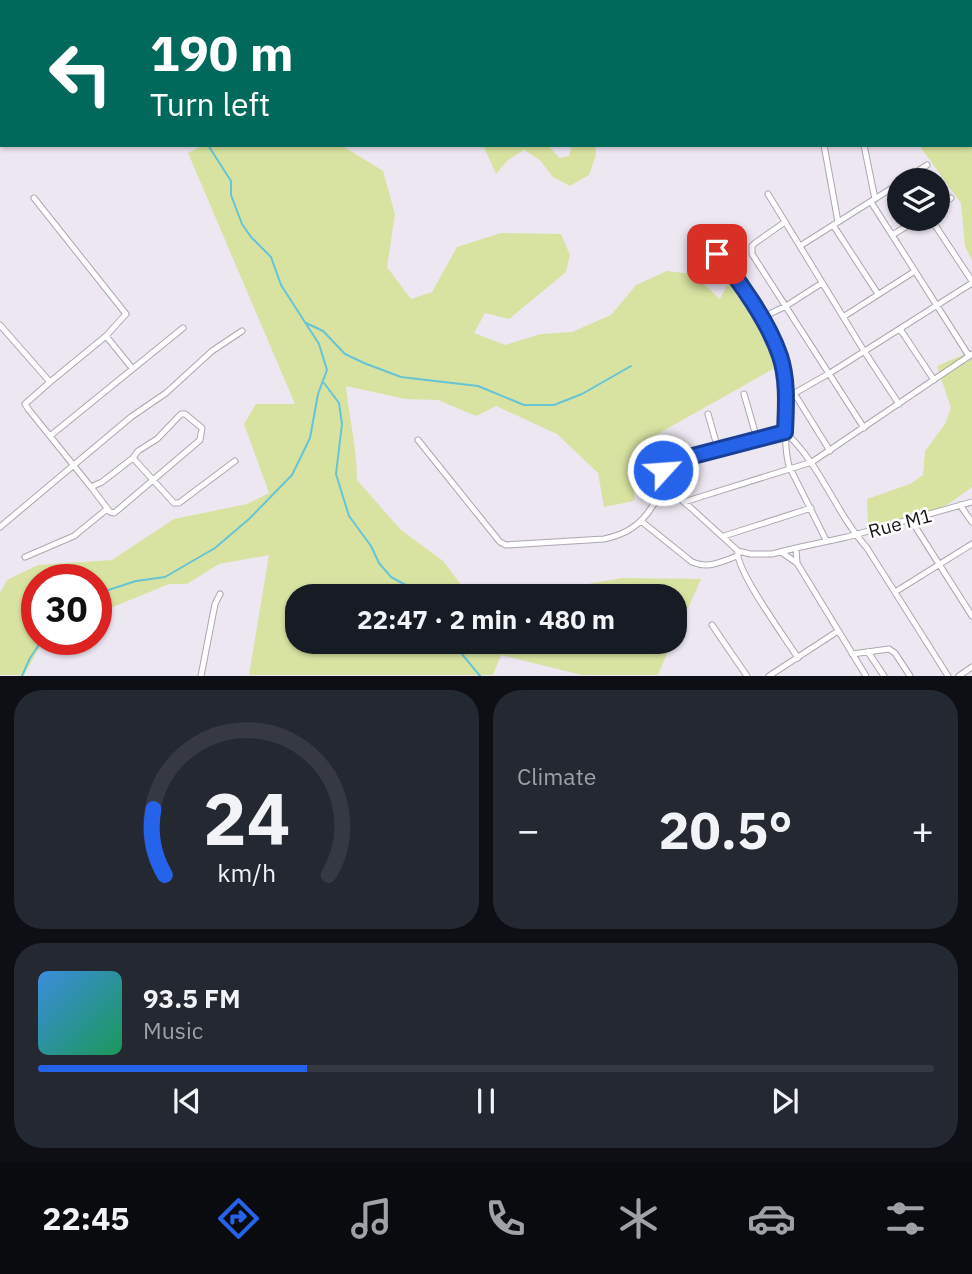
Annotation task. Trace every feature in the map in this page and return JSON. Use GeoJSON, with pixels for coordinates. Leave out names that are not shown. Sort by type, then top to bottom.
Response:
{"type":"FeatureCollection","features":[{"type":"Feature","properties":{"kind":"street"},"geometry":{"type":"LineString","coordinates":[[824,147],[836,224],[878,295]]}},
{"type":"Feature","properties":{"kind":"street"},"geometry":{"type":"LineString","coordinates":[[684,502],[813,463],[971,355],[892,235],[873,201],[864,147]]}},
{"type":"Feature","properties":{"kind":"street"},"geometry":{"type":"LineString","coordinates":[[922,168],[926,165]]}},
{"type":"Feature","properties":{"kind":"street"},"geometry":{"type":"LineString","coordinates":[[800,246],[887,192]]}},
{"type":"Feature","properties":{"kind":"street"},"geometry":{"type":"LineString","coordinates":[[768,194],[899,404]]}},
{"type":"Feature","properties":{"kind":"street"},"geometry":{"type":"LineString","coordinates":[[34,198],[126,314],[106,337],[25,404],[107,509],[114,513],[194,448],[200,440],[202,428],[185,414],[181,414],[157,439],[138,451],[102,482],[90,487]]}},
{"type":"Feature","properties":{"kind":"street"},"geometry":{"type":"LineString","coordinates":[[785,222],[755,243],[751,249],[864,428]]}},
{"type":"Feature","properties":{"kind":"street"},"geometry":{"type":"LineString","coordinates":[[892,235],[899,231]]}},
{"type":"Feature","properties":{"kind":"street"},"geometry":{"type":"LineString","coordinates":[[786,398],[972,282],[939,231]]}},
{"type":"Feature","properties":{"kind":"street"},"geometry":{"type":"LineString","coordinates":[[717,254],[761,318],[780,355],[786,398],[786,454],[791,471],[827,540]]}},
{"type":"Feature","properties":{"kind":"street"},"geometry":{"type":"LineString","coordinates":[[843,317],[915,271]]}},
{"type":"Feature","properties":{"kind":"street"},"geometry":{"type":"LineString","coordinates":[[761,318],[822,283]]}},
{"type":"Feature","properties":{"kind":"street"},"geometry":{"type":"LineString","coordinates":[[0,325],[50,382]]}},
{"type":"Feature","properties":{"kind":"street"},"geometry":{"type":"LineString","coordinates":[[50,436],[183,328]]}},
{"type":"Feature","properties":{"kind":"street"},"geometry":{"type":"LineString","coordinates":[[900,329],[934,380]]}},
{"type":"Feature","properties":{"kind":"street"},"geometry":{"type":"LineString","coordinates":[[0,527],[131,417],[166,393],[212,351],[242,331]]}},
{"type":"Feature","properties":{"kind":"street"},"geometry":{"type":"LineString","coordinates":[[106,337],[132,369]]}},
{"type":"Feature","properties":{"kind":"street"},"geometry":{"type":"LineString","coordinates":[[794,393],[830,451]]}},
{"type":"Feature","properties":{"kind":"street"},"geometry":{"type":"LineString","coordinates":[[744,394],[757,439]]}},
{"type":"Feature","properties":{"kind":"street"},"geometry":{"type":"LineString","coordinates":[[708,414],[718,449]]}},
{"type":"Feature","properties":{"kind":"street"},"geometry":{"type":"LineString","coordinates":[[666,493],[663,467],[666,463],[785,432]]}},
{"type":"Feature","properties":{"kind":"street"},"geometry":{"type":"LineString","coordinates":[[785,432],[813,463],[856,535],[867,548],[948,676]]}},
{"type":"Feature","properties":{"kind":"street"},"geometry":{"type":"LineString","coordinates":[[418,440],[483,521],[506,545],[604,539],[626,533],[641,521],[654,502],[666,493],[672,494],[724,536],[738,553],[751,585],[799,658]]}},
{"type":"Feature","properties":{"kind":"street"},"geometry":{"type":"LineString","coordinates":[[132,458],[174,503],[178,503],[235,461]]}},
{"type":"Feature","properties":{"kind":"street","name":"Rue M1"},"geometry":{"type":"LineString","coordinates":[[641,521],[692,562],[713,565],[738,553],[781,552],[856,535],[972,502]]}},
{"type":"Feature","properties":{"kind":"street"},"geometry":{"type":"LineString","coordinates":[[960,505],[972,522]]}},
{"type":"Feature","properties":{"kind":"street"},"geometry":{"type":"LineString","coordinates":[[25,557],[75,537],[107,509]]}},
{"type":"Feature","properties":{"kind":"street"},"geometry":{"type":"LineString","coordinates":[[724,536],[811,509]]}},
{"type":"Feature","properties":{"kind":"street"},"geometry":{"type":"LineString","coordinates":[[911,520],[972,616]]}},
{"type":"Feature","properties":{"kind":"street"},"geometry":{"type":"LineString","coordinates":[[895,592],[972,544]]}},
{"type":"Feature","properties":{"kind":"street"},"geometry":{"type":"LineString","coordinates":[[796,548],[797,563]]}},
{"type":"Feature","properties":{"kind":"street"},"geometry":{"type":"LineString","coordinates":[[781,552],[797,563],[862,674]]}},
{"type":"Feature","properties":{"kind":"street"},"geometry":{"type":"LineString","coordinates":[[201,676],[215,604],[220,594]]}},
{"type":"Feature","properties":{"kind":"street"},"geometry":{"type":"LineString","coordinates":[[712,625],[747,676]]}},
{"type":"Feature","properties":{"kind":"street"},"geometry":{"type":"LineString","coordinates":[[769,676],[838,631]]}},
{"type":"Feature","properties":{"kind":"street"},"geometry":{"type":"LineString","coordinates":[[852,654],[892,650],[909,676]]}},
{"type":"Feature","properties":{"kind":"street"},"geometry":{"type":"LineString","coordinates":[[868,652],[884,676]]}},
{"type":"Feature","properties":{"kind":"street"},"geometry":{"type":"LineString","coordinates":[[959,676],[972,667]]}},
{"type":"Feature","properties":{"kind":"green space"},"geometry":{"type":"Polygon","coordinates":[[[199,147],[344,147],[383,171],[395,214],[387,267],[411,299],[432,292],[457,247],[501,233],[561,234],[570,255],[566,272],[509,319],[485,313],[474,333],[505,345],[541,334],[572,332],[611,315],[636,285],[667,271],[693,274],[720,299],[729,281],[766,337],[775,368],[638,445],[634,501],[604,507],[598,473],[557,434],[496,406],[476,416],[438,400],[405,399],[346,386],[357,480],[401,530],[443,561],[461,584],[285,584],[285,654],[667,654],[658,675],[582,675],[501,655],[493,675],[249,675],[269,555],[219,564],[187,584],[169,584],[112,607],[112,564],[53,564],[112,560],[174,519],[247,504],[269,493],[244,424],[256,404],[295,404],[188,153],[199,147]]]}},
{"type":"Feature","properties":{"kind":"green space"},"geometry":{"type":"Polygon","coordinates":[[[484,147],[549,147],[560,158],[569,156],[571,147],[595,147],[596,155],[589,175],[570,186],[553,177],[540,160],[524,150],[508,160],[496,174],[484,147]]]}},
{"type":"Feature","properties":{"kind":"green space"},"geometry":{"type":"Polygon","coordinates":[[[920,147],[972,147],[972,261],[965,246],[961,203],[950,188],[950,168],[936,168],[920,147]]]}},
{"type":"Feature","properties":{"kind":"green space"},"geometry":{"type":"Polygon","coordinates":[[[972,351],[972,487],[934,511],[870,526],[867,499],[910,484],[923,475],[925,451],[945,424],[951,408],[937,366],[972,351]]]}},
{"type":"Feature","properties":{"kind":"green space"},"geometry":{"type":"Polygon","coordinates":[[[21,573],[21,655],[35,655],[24,675],[0,675],[0,593],[7,580],[21,573]]]}},
{"type":"Feature","properties":{"kind":"green space"},"geometry":{"type":"Polygon","coordinates":[[[622,578],[701,579],[687,610],[687,584],[588,584],[622,578]]]}},
{"type":"Feature","properties":{"kind":"waterway"},"geometry":{"type":"LineString","coordinates":[[112,589],[136,581],[165,577],[215,548],[249,519],[292,475],[310,438],[318,394],[327,370],[319,344],[281,285],[271,257],[242,224],[231,195],[231,181],[209,147]]}},
{"type":"Feature","properties":{"kind":"waterway"},"geometry":{"type":"LineString","coordinates":[[306,323],[323,331],[345,354],[401,377],[478,386],[524,405],[554,405],[582,394],[631,366]]}},
{"type":"Feature","properties":{"kind":"waterway"},"geometry":{"type":"LineString","coordinates":[[324,383],[339,403],[342,424],[336,474],[349,516],[371,546],[379,563],[391,577],[404,584]]}},
{"type":"Feature","properties":{"kind":"waterway"},"geometry":{"type":"LineString","coordinates":[[462,654],[480,676]]}},
{"type":"Feature","properties":{"kind":"waterway"},"geometry":{"type":"LineString","coordinates":[[22,676],[32,655]]}},
{"type":"Feature","properties":{"kind":"route"},"geometry":{"type":"LineString","coordinates":[[663,470],[666,463],[785,432],[785,379],[780,355],[761,318],[717,254]]}}]}
